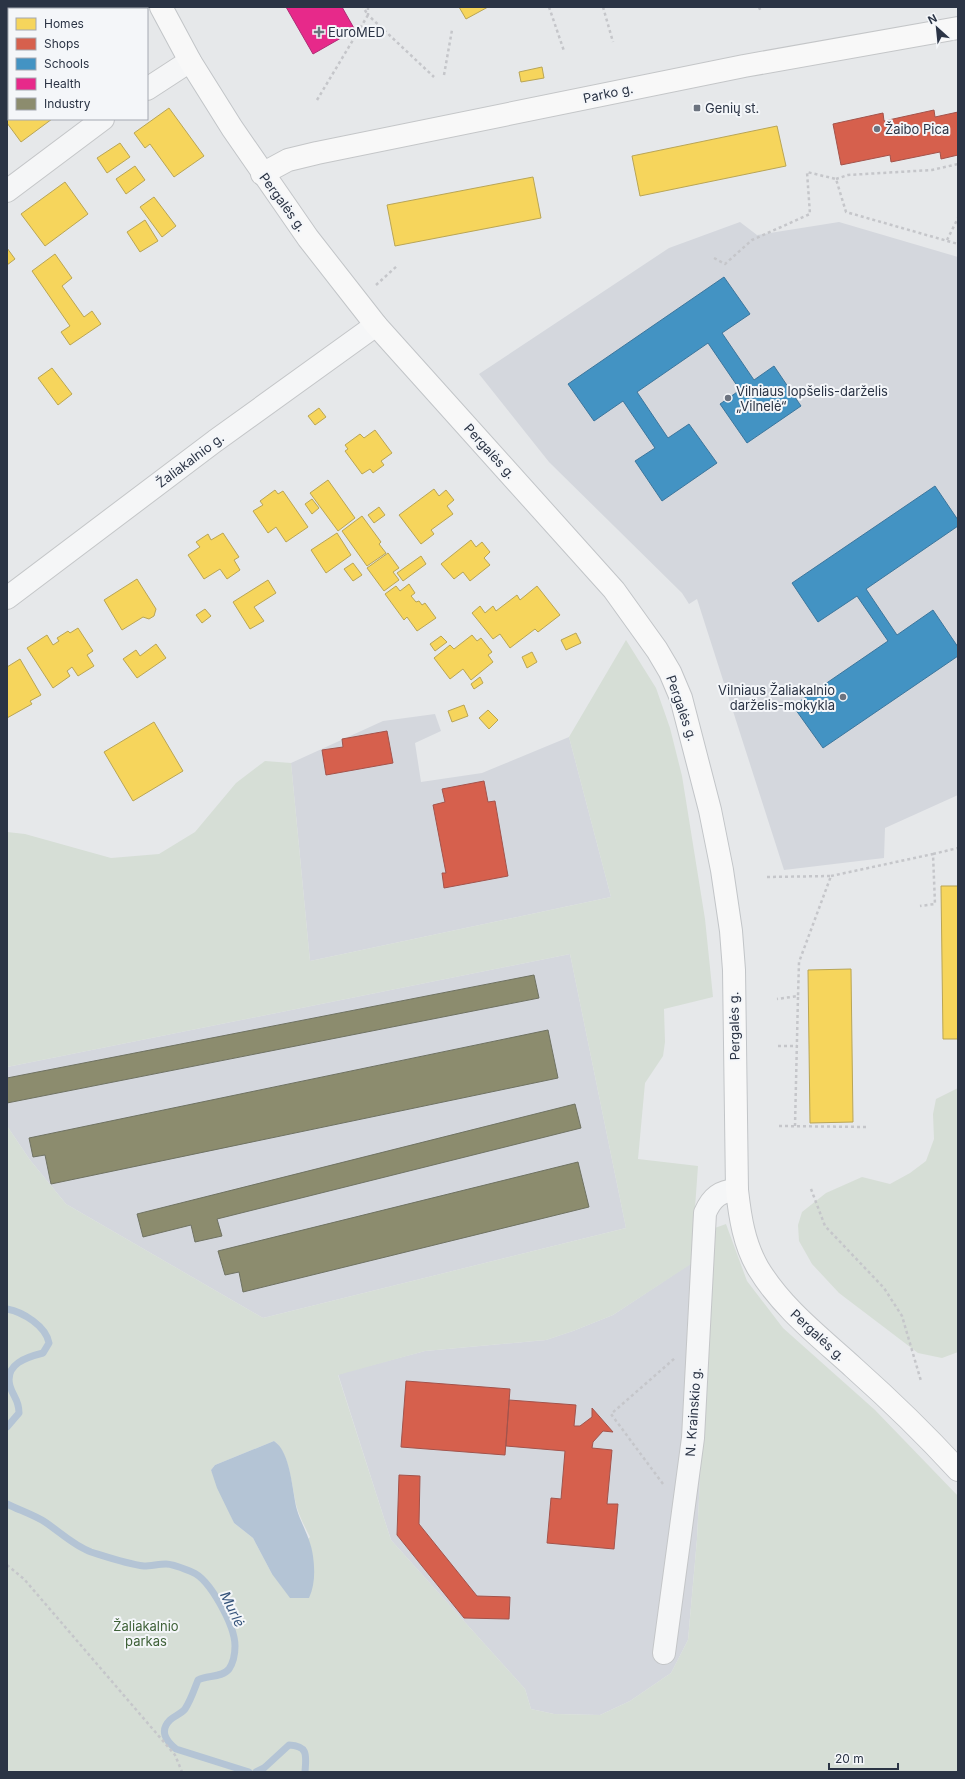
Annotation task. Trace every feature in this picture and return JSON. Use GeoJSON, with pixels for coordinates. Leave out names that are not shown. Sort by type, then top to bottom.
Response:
{"type":"FeatureCollection","features":[{"type":"Feature","properties":{"kind":"main road","name":"Pergalės g."},"geometry":{"type":"LineString","coordinates":[[161,7],[190,61],[262,174],[376,324],[614,590],[657,650],[670,672],[681,698],[710,810],[731,931],[734,970],[737,1190],[740,1218],[747,1243],[758,1267],[772,1290],[795,1315],[892,1402],[958,1470]]}},
{"type":"Feature","properties":{"kind":"main road","name":"Parko g."},"geometry":{"type":"LineString","coordinates":[[262,174],[288,160],[317,153],[744,66],[958,28]]}},
{"type":"Feature","properties":{"kind":"street"},"geometry":{"type":"LineString","coordinates":[[148,88],[190,61]]}},
{"type":"Feature","properties":{"kind":"street"},"geometry":{"type":"LineString","coordinates":[[7,191],[102,120]]}},
{"type":"Feature","properties":{"kind":"street","name":"Žaliakalnio g."},"geometry":{"type":"LineString","coordinates":[[7,598],[214,441],[376,324]]}},
{"type":"Feature","properties":{"kind":"street","name":"N. Krainskio g."},"geometry":{"type":"LineString","coordinates":[[664,1653],[693,1438],[705,1213],[710,1202],[717,1194],[725,1191],[737,1190]]}},
{"type":"Feature","properties":{"kind":"path"},"geometry":{"type":"LineString","coordinates":[[363,7],[368,15],[434,77]]}},
{"type":"Feature","properties":{"kind":"path"},"geometry":{"type":"LineString","coordinates":[[317,100],[368,15],[368,7]]}},
{"type":"Feature","properties":{"kind":"path"},"geometry":{"type":"LineString","coordinates":[[549,7],[564,51]]}},
{"type":"Feature","properties":{"kind":"path"},"geometry":{"type":"LineString","coordinates":[[603,7],[613,42]]}},
{"type":"Feature","properties":{"kind":"path"},"geometry":{"type":"LineString","coordinates":[[759,7],[761,12]]}},
{"type":"Feature","properties":{"kind":"path"},"geometry":{"type":"LineString","coordinates":[[444,75],[452,30]]}},
{"type":"Feature","properties":{"kind":"path"},"geometry":{"type":"LineString","coordinates":[[714,258],[725,264],[752,240],[810,214],[807,172],[836,179],[848,175],[932,170],[958,164]]}},
{"type":"Feature","properties":{"kind":"path"},"geometry":{"type":"LineString","coordinates":[[836,179],[846,212],[958,243]]}},
{"type":"Feature","properties":{"kind":"path"},"geometry":{"type":"LineString","coordinates":[[947,240],[958,218]]}},
{"type":"Feature","properties":{"kind":"path"},"geometry":{"type":"LineString","coordinates":[[376,285],[398,266]]}},
{"type":"Feature","properties":{"kind":"path"},"geometry":{"type":"LineString","coordinates":[[767,877],[830,876],[958,848]]}},
{"type":"Feature","properties":{"kind":"path"},"geometry":{"type":"LineString","coordinates":[[920,906],[935,904],[933,854]]}},
{"type":"Feature","properties":{"kind":"path"},"geometry":{"type":"LineString","coordinates":[[795,1126],[799,962],[830,876]]}},
{"type":"Feature","properties":{"kind":"path"},"geometry":{"type":"LineString","coordinates":[[777,999],[798,996]]}},
{"type":"Feature","properties":{"kind":"path"},"geometry":{"type":"LineString","coordinates":[[778,1046],[797,1046]]}},
{"type":"Feature","properties":{"kind":"path"},"geometry":{"type":"LineString","coordinates":[[779,1126],[867,1127]]}},
{"type":"Feature","properties":{"kind":"path"},"geometry":{"type":"LineString","coordinates":[[811,1189],[825,1226],[884,1288],[902,1316],[921,1381]]}},
{"type":"Feature","properties":{"kind":"path"},"geometry":{"type":"LineString","coordinates":[[673,1360],[611,1414],[683,1511]]}},
{"type":"Feature","properties":{"kind":"path"},"geometry":{"type":"LineString","coordinates":[[7,1565],[24,1579],[175,1755],[182,1772]]}},
{"type":"Feature","properties":{"kind":"shaded area"},"geometry":{"type":"Polygon","coordinates":[[[740,222],[757,235],[839,222],[958,257],[958,795],[885,828],[884,858],[784,870],[697,599],[689,604],[682,593],[549,462],[479,374],[669,248],[740,222]]]}},
{"type":"Feature","properties":{"kind":"shaded area"},"geometry":{"type":"Polygon","coordinates":[[[435,714],[441,731],[415,743],[421,782],[482,773],[569,737],[611,897],[310,961],[291,763],[383,721],[435,714]]]}},
{"type":"Feature","properties":{"kind":"shaded area"},"geometry":{"type":"Polygon","coordinates":[[[570,954],[626,1228],[263,1318],[66,1204],[30,1160],[7,1126],[7,1067],[570,954]]]}},
{"type":"Feature","properties":{"kind":"shaded area"},"geometry":{"type":"Polygon","coordinates":[[[693,1228],[712,1229],[697,1539],[688,1640],[671,1673],[630,1701],[600,1715],[554,1714],[531,1709],[525,1689],[391,1540],[338,1374],[425,1351],[546,1340],[613,1315],[690,1264],[693,1228]]]}},
{"type":"Feature","properties":{"kind":"green space","name":"Žaliakalnio parkas"},"geometry":{"type":"Polygon","coordinates":[[[626,640],[656,688],[670,728],[682,776],[705,919],[713,997],[664,1009],[665,1042],[663,1056],[645,1083],[638,1159],[698,1166],[691,1264],[613,1315],[546,1340],[425,1351],[338,1375],[391,1540],[525,1689],[531,1709],[554,1714],[600,1715],[630,1701],[671,1673],[688,1640],[697,1539],[712,1229],[726,1224],[747,1281],[783,1328],[875,1410],[958,1496],[958,1772],[7,1772],[7,1126],[30,1160],[66,1204],[263,1318],[626,1228],[570,954],[7,1067],[7,832],[25,834],[111,858],[159,854],[195,832],[236,783],[265,761],[291,763],[310,961],[611,897],[569,737],[626,640]],[[274,1441],[215,1465],[211,1470],[234,1523],[253,1538],[272,1574],[310,1537],[298,1512],[290,1472],[284,1454],[274,1441]]]}},
{"type":"Feature","properties":{"kind":"green space"},"geometry":{"type":"Polygon","coordinates":[[[958,1088],[958,1352],[942,1358],[918,1353],[839,1293],[812,1264],[799,1241],[798,1225],[802,1212],[826,1193],[862,1177],[890,1184],[910,1173],[926,1161],[934,1139],[933,1114],[936,1099],[958,1088]]]}},
{"type":"Feature","properties":{"kind":"water"},"geometry":{"type":"Polygon","coordinates":[[[274,1441],[280,1446],[284,1454],[290,1472],[297,1510],[312,1550],[314,1577],[309,1598],[290,1598],[272,1574],[253,1538],[234,1523],[217,1488],[211,1470],[215,1465],[274,1441]]]}},
{"type":"Feature","properties":{"kind":"building: Homes"},"geometry":{"type":"Polygon","coordinates":[[[30,7],[55,7],[53,8],[30,7]]]}},
{"type":"Feature","properties":{"kind":"building: Homes"},"geometry":{"type":"Polygon","coordinates":[[[459,7],[488,7],[466,19],[459,7]]]}},
{"type":"Feature","properties":{"kind":"building: Homes"},"geometry":{"type":"Polygon","coordinates":[[[7,28],[8,52],[7,52],[7,28]]]}},
{"type":"Feature","properties":{"kind":"building: Homes"},"geometry":{"type":"Polygon","coordinates":[[[542,67],[544,78],[521,82],[519,72],[542,67]]]}},
{"type":"Feature","properties":{"kind":"building: Homes"},"geometry":{"type":"Polygon","coordinates":[[[8,93],[8,120],[51,120],[21,142],[7,123],[8,93]]]}},
{"type":"Feature","properties":{"kind":"building: Homes"},"geometry":{"type":"Polygon","coordinates":[[[169,108],[204,156],[174,177],[150,144],[145,148],[134,133],[169,108]]]}},
{"type":"Feature","properties":{"kind":"building: Homes"},"geometry":{"type":"Polygon","coordinates":[[[777,126],[786,166],[640,196],[632,156],[777,126]]]}},
{"type":"Feature","properties":{"kind":"building: Homes"},"geometry":{"type":"Polygon","coordinates":[[[120,143],[130,157],[107,173],[97,158],[120,143]]]}},
{"type":"Feature","properties":{"kind":"building: Homes"},"geometry":{"type":"Polygon","coordinates":[[[135,166],[145,180],[126,194],[116,179],[135,166]]]}},
{"type":"Feature","properties":{"kind":"building: Homes"},"geometry":{"type":"Polygon","coordinates":[[[533,177],[541,218],[395,246],[387,205],[533,177]]]}},
{"type":"Feature","properties":{"kind":"building: Homes"},"geometry":{"type":"Polygon","coordinates":[[[65,182],[88,214],[45,246],[21,214],[65,182]]]}},
{"type":"Feature","properties":{"kind":"building: Homes"},"geometry":{"type":"Polygon","coordinates":[[[154,197],[176,226],[162,237],[140,207],[154,197]]]}},
{"type":"Feature","properties":{"kind":"building: Homes"},"geometry":{"type":"Polygon","coordinates":[[[145,220],[158,241],[140,252],[127,232],[145,220]]]}},
{"type":"Feature","properties":{"kind":"building: Homes"},"geometry":{"type":"Polygon","coordinates":[[[7,248],[15,259],[7,265],[7,248]]]}},
{"type":"Feature","properties":{"kind":"building: Homes"},"geometry":{"type":"Polygon","coordinates":[[[55,254],[72,278],[62,286],[84,317],[92,311],[101,324],[70,345],[61,332],[70,326],[32,271],[55,254]]]}},
{"type":"Feature","properties":{"kind":"building: Homes"},"geometry":{"type":"Polygon","coordinates":[[[52,368],[72,394],[58,405],[38,378],[52,368]]]}},
{"type":"Feature","properties":{"kind":"building: Homes"},"geometry":{"type":"Polygon","coordinates":[[[319,408],[326,417],[315,425],[308,416],[319,408]]]}},
{"type":"Feature","properties":{"kind":"building: Homes"},"geometry":{"type":"Polygon","coordinates":[[[375,430],[392,453],[381,461],[384,465],[373,473],[370,469],[362,474],[345,451],[348,449],[345,445],[360,434],[364,438],[375,430]]]}},
{"type":"Feature","properties":{"kind":"building: Homes"},"geometry":{"type":"Polygon","coordinates":[[[328,480],[355,518],[338,531],[310,493],[328,480]]]}},
{"type":"Feature","properties":{"kind":"building: Homes"},"geometry":{"type":"Polygon","coordinates":[[[434,489],[439,496],[446,490],[454,500],[447,506],[453,514],[431,530],[434,534],[421,544],[399,515],[434,489]]]}},
{"type":"Feature","properties":{"kind":"building: Homes"},"geometry":{"type":"Polygon","coordinates":[[[275,490],[278,494],[283,491],[308,527],[286,542],[276,527],[268,533],[253,511],[263,505],[260,501],[275,490]]]}},
{"type":"Feature","properties":{"kind":"building: Homes"},"geometry":{"type":"Polygon","coordinates":[[[312,499],[319,508],[312,514],[305,504],[312,499]]]}},
{"type":"Feature","properties":{"kind":"building: Homes"},"geometry":{"type":"Polygon","coordinates":[[[379,507],[385,515],[374,523],[368,515],[379,507]]]}},
{"type":"Feature","properties":{"kind":"building: Homes"},"geometry":{"type":"Polygon","coordinates":[[[362,516],[381,542],[379,544],[386,553],[367,566],[342,531],[362,516]]]}},
{"type":"Feature","properties":{"kind":"building: Homes"},"geometry":{"type":"Polygon","coordinates":[[[223,533],[239,557],[234,560],[240,570],[227,579],[220,569],[204,579],[188,555],[200,547],[196,542],[208,534],[211,540],[223,533]]]}},
{"type":"Feature","properties":{"kind":"building: Homes"},"geometry":{"type":"Polygon","coordinates":[[[337,533],[351,555],[326,573],[311,550],[337,533]]]}},
{"type":"Feature","properties":{"kind":"building: Homes"},"geometry":{"type":"Polygon","coordinates":[[[471,540],[476,547],[482,542],[490,552],[484,558],[490,565],[470,581],[463,572],[454,579],[441,564],[471,540]]]}},
{"type":"Feature","properties":{"kind":"building: Homes"},"geometry":{"type":"Polygon","coordinates":[[[388,553],[399,568],[393,572],[399,580],[384,591],[367,568],[388,553]]]}},
{"type":"Feature","properties":{"kind":"building: Homes"},"geometry":{"type":"Polygon","coordinates":[[[421,556],[426,564],[403,581],[397,573],[421,556]]]}},
{"type":"Feature","properties":{"kind":"building: Homes"},"geometry":{"type":"Polygon","coordinates":[[[353,563],[362,575],[353,581],[344,569],[353,563]]]}},
{"type":"Feature","properties":{"kind":"building: Homes"},"geometry":{"type":"Polygon","coordinates":[[[137,579],[156,609],[154,616],[149,619],[143,617],[122,630],[104,600],[137,579]]]}},
{"type":"Feature","properties":{"kind":"building: Homes"},"geometry":{"type":"Polygon","coordinates":[[[268,580],[276,593],[254,607],[264,621],[250,629],[233,602],[268,580]]]}},
{"type":"Feature","properties":{"kind":"building: Homes"},"geometry":{"type":"Polygon","coordinates":[[[409,584],[415,593],[411,596],[416,602],[419,601],[422,605],[425,603],[436,618],[417,631],[407,617],[404,620],[385,594],[396,586],[400,591],[409,584]]]}},
{"type":"Feature","properties":{"kind":"building: Homes"},"geometry":{"type":"Polygon","coordinates":[[[537,586],[560,615],[538,632],[535,629],[510,648],[500,634],[493,639],[472,613],[480,606],[485,613],[493,606],[496,611],[517,595],[520,600],[537,586]]]}},
{"type":"Feature","properties":{"kind":"building: Homes"},"geometry":{"type":"Polygon","coordinates":[[[205,609],[211,616],[202,623],[196,615],[205,609]]]}},
{"type":"Feature","properties":{"kind":"building: Homes"},"geometry":{"type":"Polygon","coordinates":[[[78,628],[93,651],[87,655],[94,666],[78,676],[72,667],[67,671],[70,676],[53,688],[27,648],[47,635],[53,645],[59,641],[57,638],[68,631],[70,633],[78,628]]]}},
{"type":"Feature","properties":{"kind":"building: Homes"},"geometry":{"type":"Polygon","coordinates":[[[576,633],[581,643],[566,650],[561,640],[576,633]]]}},
{"type":"Feature","properties":{"kind":"building: Homes"},"geometry":{"type":"Polygon","coordinates":[[[472,635],[477,641],[481,638],[492,652],[488,655],[493,662],[471,680],[463,669],[450,679],[434,658],[450,645],[454,649],[472,635]]]}},
{"type":"Feature","properties":{"kind":"building: Homes"},"geometry":{"type":"Polygon","coordinates":[[[441,636],[447,642],[435,651],[430,644],[441,636]]]}},
{"type":"Feature","properties":{"kind":"building: Homes"},"geometry":{"type":"Polygon","coordinates":[[[156,644],[166,658],[137,678],[123,659],[136,650],[140,656],[156,644]]]}},
{"type":"Feature","properties":{"kind":"building: Homes"},"geometry":{"type":"Polygon","coordinates":[[[532,652],[537,662],[527,668],[522,657],[532,652]]]}},
{"type":"Feature","properties":{"kind":"building: Homes"},"geometry":{"type":"Polygon","coordinates":[[[20,659],[41,695],[30,701],[32,704],[7,718],[7,667],[20,659]]]}},
{"type":"Feature","properties":{"kind":"building: Homes"},"geometry":{"type":"Polygon","coordinates":[[[480,677],[483,683],[474,689],[471,684],[480,677]]]}},
{"type":"Feature","properties":{"kind":"building: Homes"},"geometry":{"type":"Polygon","coordinates":[[[464,705],[468,716],[452,722],[448,711],[464,705]]]}},
{"type":"Feature","properties":{"kind":"building: Homes"},"geometry":{"type":"Polygon","coordinates":[[[488,710],[498,720],[489,729],[479,718],[488,710]]]}},
{"type":"Feature","properties":{"kind":"building: Homes"},"geometry":{"type":"Polygon","coordinates":[[[154,722],[183,771],[133,801],[104,752],[154,722]]]}},
{"type":"Feature","properties":{"kind":"building: Homes"},"geometry":{"type":"Polygon","coordinates":[[[941,886],[958,886],[958,1039],[943,1039],[941,886]]]}},
{"type":"Feature","properties":{"kind":"building: Homes"},"geometry":{"type":"Polygon","coordinates":[[[851,969],[853,1122],[810,1123],[808,970],[851,969]]]}},
{"type":"Feature","properties":{"kind":"building: Shops"},"geometry":{"type":"Polygon","coordinates":[[[934,110],[935,117],[958,112],[958,155],[941,159],[940,152],[891,162],[890,155],[841,165],[833,124],[883,113],[884,121],[934,110]]]}},
{"type":"Feature","properties":{"kind":"building: Shops"},"geometry":{"type":"Polygon","coordinates":[[[387,731],[393,763],[326,775],[322,750],[343,747],[342,739],[387,731]]]}},
{"type":"Feature","properties":{"kind":"building: Shops"},"geometry":{"type":"Polygon","coordinates":[[[484,781],[488,802],[495,801],[508,876],[444,888],[442,873],[446,873],[433,805],[445,802],[442,789],[484,781]]]}},
{"type":"Feature","properties":{"kind":"building: Shops"},"geometry":{"type":"Polygon","coordinates":[[[406,1381],[510,1389],[505,1455],[401,1447],[406,1381]]]}},
{"type":"Feature","properties":{"kind":"building: Shops"},"geometry":{"type":"Polygon","coordinates":[[[509,1400],[576,1405],[574,1426],[580,1426],[592,1417],[592,1408],[613,1432],[603,1431],[593,1442],[592,1448],[612,1450],[607,1504],[618,1504],[614,1549],[547,1543],[551,1498],[561,1499],[565,1451],[506,1446],[509,1400]]]}},
{"type":"Feature","properties":{"kind":"building: Shops"},"geometry":{"type":"Polygon","coordinates":[[[399,1475],[420,1476],[419,1524],[477,1596],[510,1597],[509,1619],[464,1618],[397,1535],[399,1475]]]}},
{"type":"Feature","properties":{"kind":"building: Schools"},"geometry":{"type":"Polygon","coordinates":[[[724,277],[750,314],[722,333],[754,380],[774,366],[801,406],[747,443],[720,404],[740,390],[708,343],[637,392],[668,438],[689,424],[717,463],[662,501],[635,461],[655,448],[623,401],[594,421],[568,384],[724,277]]]}},
{"type":"Feature","properties":{"kind":"building: Schools"},"geometry":{"type":"Polygon","coordinates":[[[935,486],[958,520],[958,526],[866,589],[897,635],[933,610],[958,647],[958,656],[823,748],[793,706],[888,641],[857,596],[818,622],[792,583],[935,486]]]}},
{"type":"Feature","properties":{"kind":"building: Health"},"geometry":{"type":"Polygon","coordinates":[[[286,7],[342,7],[355,30],[313,54],[286,7]]]}},
{"type":"Feature","properties":{"kind":"building: Industry"},"geometry":{"type":"Polygon","coordinates":[[[534,975],[539,998],[7,1103],[7,1078],[534,975]]]}},
{"type":"Feature","properties":{"kind":"building: Industry"},"geometry":{"type":"Polygon","coordinates":[[[548,1030],[558,1078],[51,1184],[45,1155],[33,1157],[29,1138],[548,1030]]]}},
{"type":"Feature","properties":{"kind":"building: Industry"},"geometry":{"type":"Polygon","coordinates":[[[575,1104],[581,1128],[217,1219],[222,1236],[195,1242],[191,1225],[143,1237],[137,1214],[575,1104]]]}},
{"type":"Feature","properties":{"kind":"building: Industry"},"geometry":{"type":"Polygon","coordinates":[[[578,1162],[589,1207],[243,1292],[239,1272],[225,1275],[218,1251],[578,1162]]]}},
{"type":"Feature","properties":{"kind":"waterway","name":"Murlė"},"geometry":{"type":"LineString","coordinates":[[7,1309],[20,1313],[33,1321],[43,1331],[49,1343],[43,1353],[24,1359],[10,1372],[10,1386],[17,1401],[19,1413],[7,1427]]}},
{"type":"Feature","properties":{"kind":"waterway","name":"Murlė"},"geometry":{"type":"LineString","coordinates":[[7,1504],[41,1519],[73,1543],[91,1552],[137,1565],[147,1566],[169,1564],[199,1576],[214,1593],[231,1627],[235,1646],[234,1658],[226,1672],[198,1680],[191,1699],[185,1709],[167,1724],[164,1732],[165,1736],[169,1743],[176,1749],[249,1772]]}},
{"type":"Feature","properties":{"kind":"waterway","name":"Murlė"},"geometry":{"type":"LineString","coordinates":[[256,1772],[264,1768],[289,1745],[300,1747],[305,1753],[305,1772]]}},
{"type":"Feature","properties":{"kind":"place","name":"EuroMED"},"geometry":{"type":"Point","coordinates":[319,32]}},
{"type":"Feature","properties":{"kind":"place","name":"Genių st."},"geometry":{"type":"Point","coordinates":[697,108]}},
{"type":"Feature","properties":{"kind":"place","name":"Žaibo Pica"},"geometry":{"type":"Point","coordinates":[877,129]}},
{"type":"Feature","properties":{"kind":"place","name":"Vilniaus lopšelis-darželis „Vilnelė“"},"geometry":{"type":"Point","coordinates":[728,398]}},
{"type":"Feature","properties":{"kind":"place","name":"Vilniaus Žaliakalnio darželis-mokykla"},"geometry":{"type":"Point","coordinates":[843,697]}}]}
